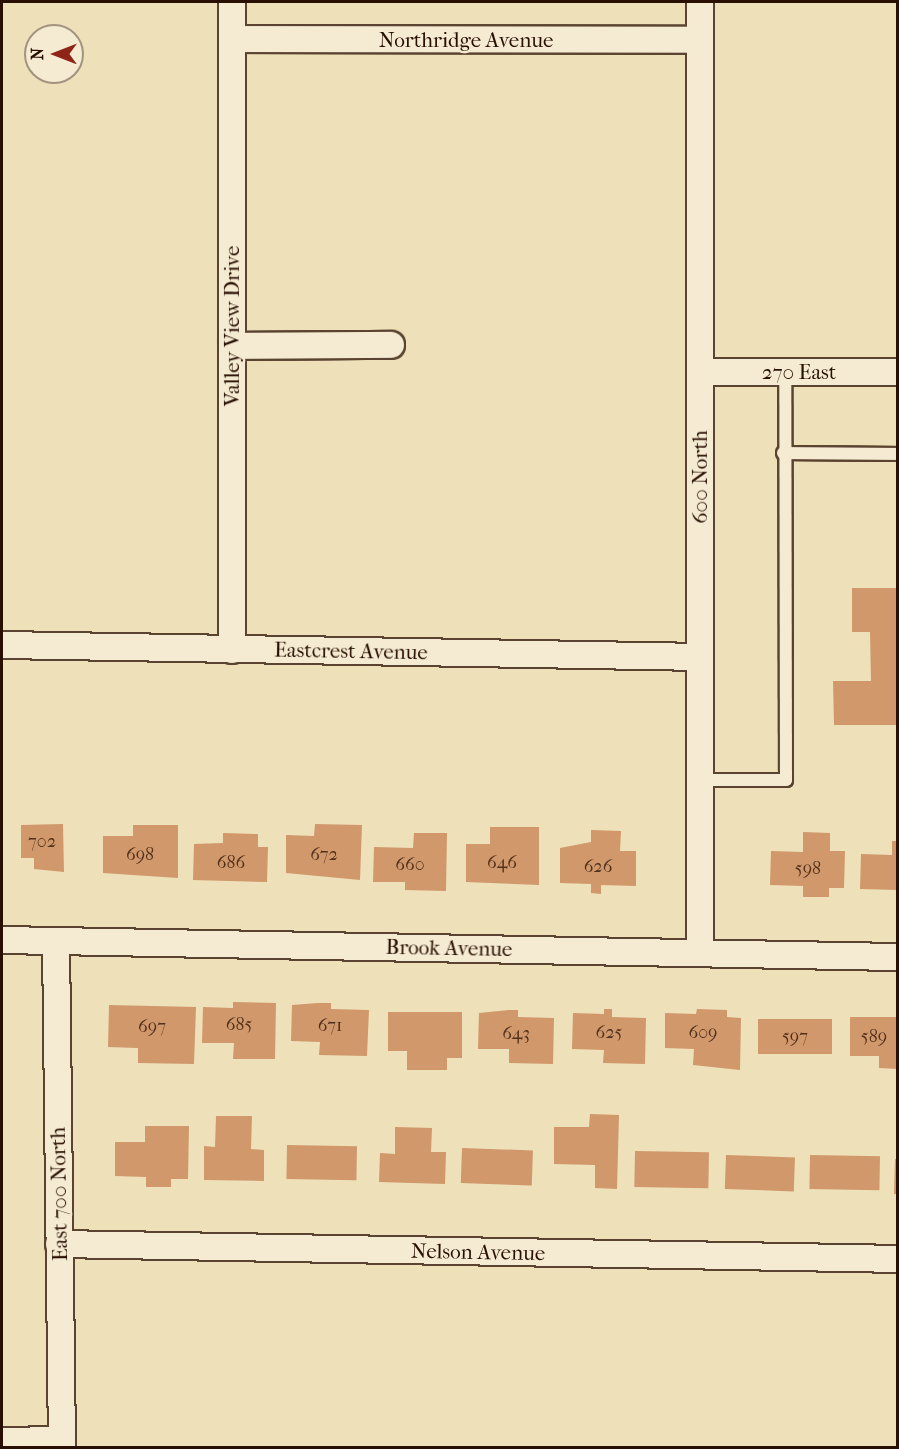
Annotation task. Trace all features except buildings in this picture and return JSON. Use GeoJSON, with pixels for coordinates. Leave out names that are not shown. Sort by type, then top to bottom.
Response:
{"type":"FeatureCollection","features":[{"type":"Feature","properties":{"kind":"street","name":"Valley View Drive"},"geometry":{"type":"LineString","coordinates":[[232,2],[232,650]]}},
{"type":"Feature","properties":{"kind":"street","name":"600 North"},"geometry":{"type":"LineString","coordinates":[[700,2],[700,953]]}},
{"type":"Feature","properties":{"kind":"street","name":"Northridge Avenue"},"geometry":{"type":"LineString","coordinates":[[232,39],[700,40]]}},
{"type":"Feature","properties":{"kind":"street"},"geometry":{"type":"LineString","coordinates":[[232,346],[391,345]]}},
{"type":"Feature","properties":{"kind":"street","name":"270 East"},"geometry":{"type":"LineString","coordinates":[[700,372],[897,372]]}},
{"type":"Feature","properties":{"kind":"street","name":"Eastcrest Avenue"},"geometry":{"type":"LineString","coordinates":[[2,645],[700,657]]}},
{"type":"Feature","properties":{"kind":"street","name":"Brook Avenue"},"geometry":{"type":"LineString","coordinates":[[2,940],[897,957]]}},
{"type":"Feature","properties":{"kind":"street","name":"East 700 North"},"geometry":{"type":"LineString","coordinates":[[56,941],[62,1444]]}},
{"type":"Feature","properties":{"kind":"street","name":"Nelson Avenue"},"geometry":{"type":"LineString","coordinates":[[59,1244],[897,1259]]}},
{"type":"Feature","properties":{"kind":"street"},"geometry":{"type":"LineString","coordinates":[[2,1441],[62,1444]]}},
{"type":"Feature","properties":{"kind":"lane"},"geometry":{"type":"LineString","coordinates":[[700,780],[786,780],[783,453],[785,372]]}},
{"type":"Feature","properties":{"kind":"lane"},"geometry":{"type":"LineString","coordinates":[[783,453],[897,454]]}}]}
